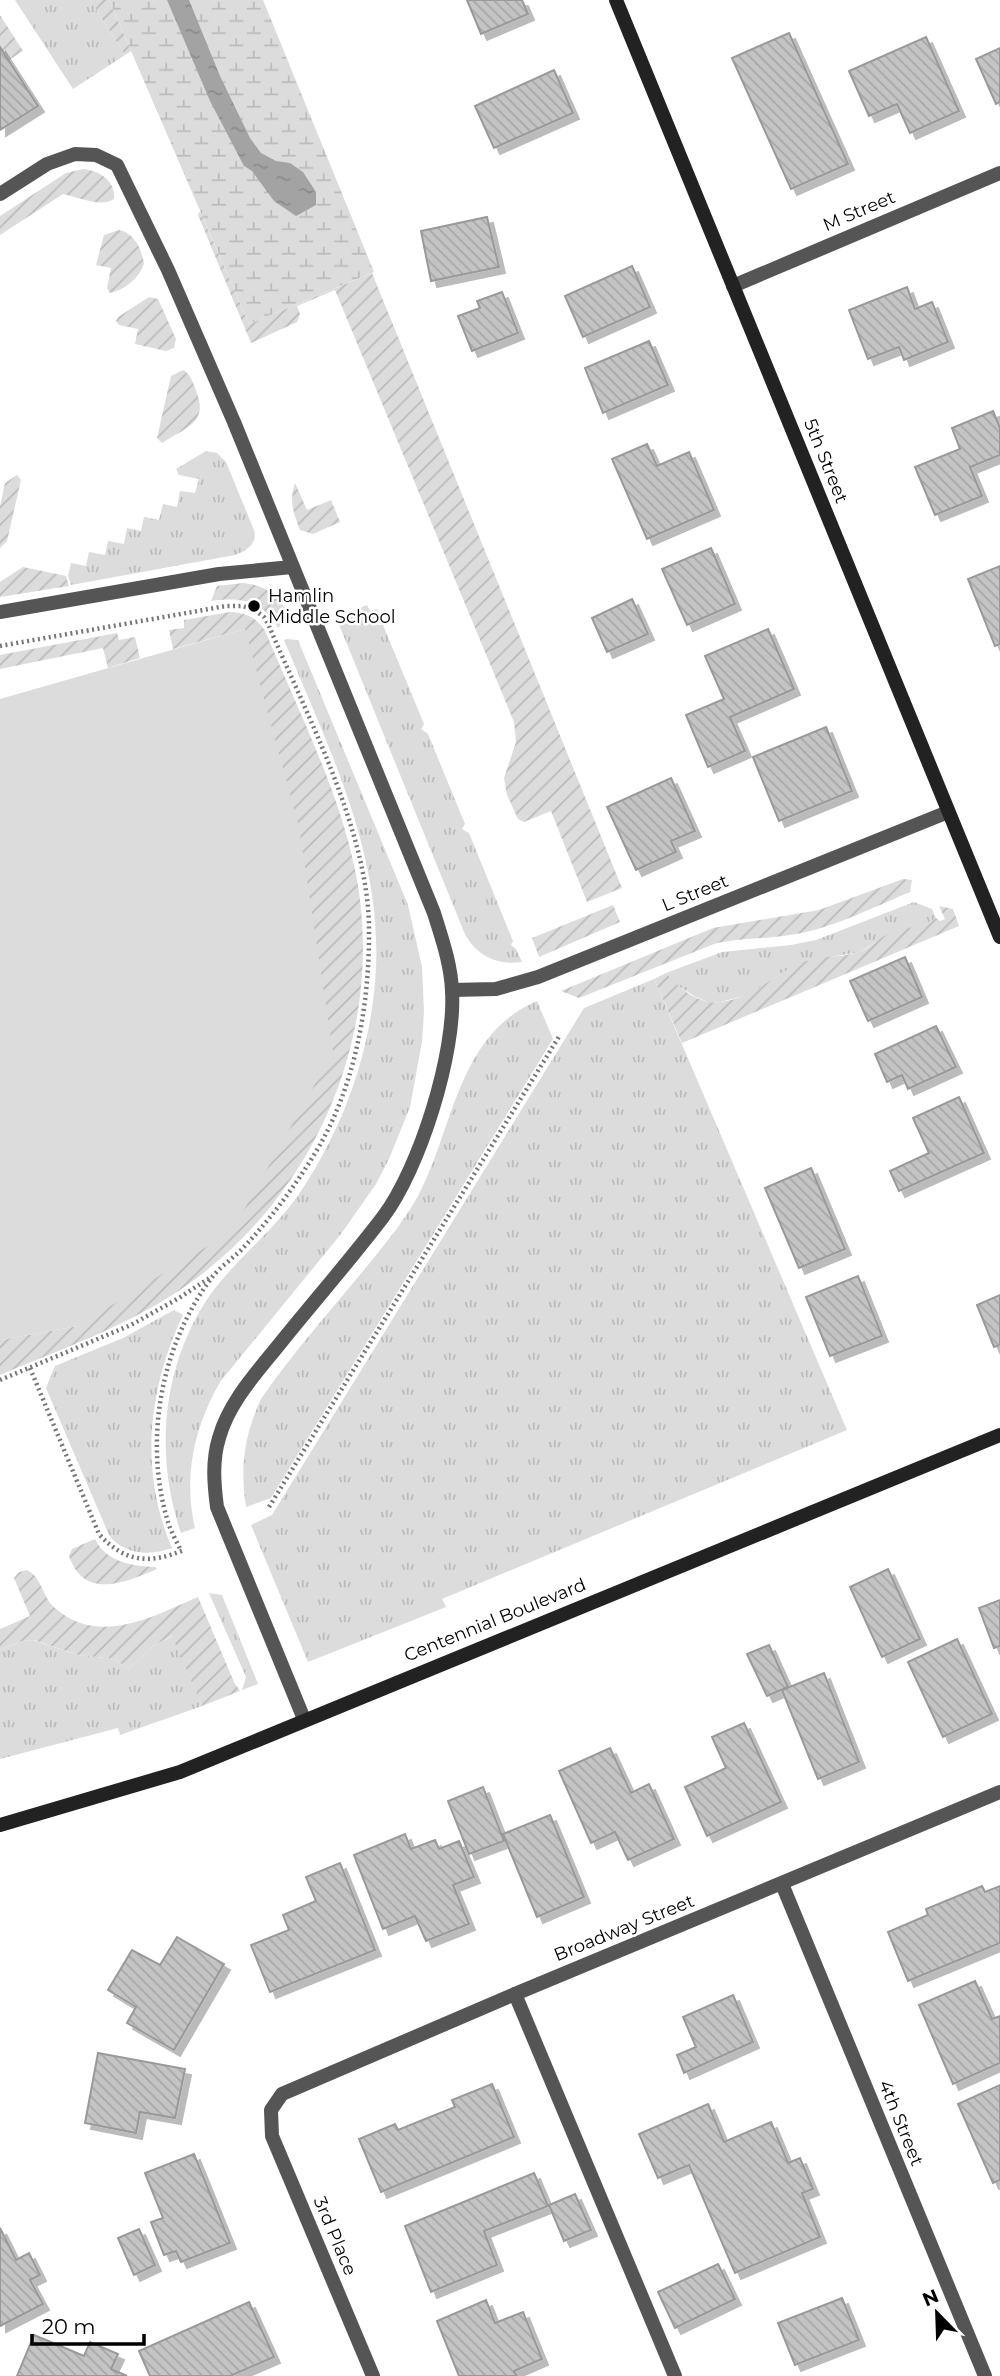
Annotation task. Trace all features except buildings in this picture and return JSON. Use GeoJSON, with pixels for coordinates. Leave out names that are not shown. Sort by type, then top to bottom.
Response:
{"type":"FeatureCollection","features":[{"type":"Feature","properties":{"kind":"main road","name":"5th Street"},"geometry":{"type":"LineString","coordinates":[[616,0],[1000,937]]}},
{"type":"Feature","properties":{"kind":"main road","name":"Centennial Boulevard"},"geometry":{"type":"LineString","coordinates":[[0,1825],[180,1772],[1000,1435]]}},
{"type":"Feature","properties":{"kind":"street"},"geometry":{"type":"LineString","coordinates":[[0,194],[47,164],[75,154],[96,155],[117,165],[234,422],[434,913],[446,952],[452,990],[452,1021],[439,1081],[418,1152],[399,1193],[246,1385],[219,1437],[214,1483],[217,1507],[304,1719]]}},
{"type":"Feature","properties":{"kind":"street","name":"M Street"},"geometry":{"type":"LineString","coordinates":[[733,286],[1000,173]]}},
{"type":"Feature","properties":{"kind":"street"},"geometry":{"type":"LineString","coordinates":[[0,612],[219,574],[292,568]]}},
{"type":"Feature","properties":{"kind":"street","name":"L Street"},"geometry":{"type":"LineString","coordinates":[[452,990],[496,989],[537,977],[948,812]]}},
{"type":"Feature","properties":{"kind":"street","name":"Broadway Street"},"geometry":{"type":"LineString","coordinates":[[271,2110],[282,2094],[304,2083],[1000,1792]]}},
{"type":"Feature","properties":{"kind":"street","name":"4th Street"},"geometry":{"type":"LineString","coordinates":[[782,1884],[985,2376]]}},
{"type":"Feature","properties":{"kind":"street"},"geometry":{"type":"LineString","coordinates":[[515,1994],[676,2376]]}},
{"type":"Feature","properties":{"kind":"street","name":"3rd Place"},"geometry":{"type":"LineString","coordinates":[[271,2110],[272,2136],[373,2376]]}},
{"type":"Feature","properties":{"kind":"path"},"geometry":{"type":"LineString","coordinates":[[0,646],[226,606],[243,606],[264,617],[307,713],[353,832],[369,924],[361,1019],[354,1062],[343,1098],[319,1147],[273,1216],[214,1274],[179,1298],[131,1325],[0,1380]]}},
{"type":"Feature","properties":{"kind":"path"},"geometry":{"type":"LineString","coordinates":[[269,1507],[560,1035]]}},
{"type":"Feature","properties":{"kind":"path"},"geometry":{"type":"LineString","coordinates":[[30,1368],[100,1534],[111,1547],[135,1558],[162,1559],[182,1550],[168,1523],[163,1501],[159,1476],[157,1419],[173,1351],[214,1274]]}},
{"type":"Feature","properties":{"kind":"green space"},"geometry":{"type":"Polygon","coordinates":[[[15,0],[90,0],[125,55],[73,89],[15,0]]]}},
{"type":"Feature","properties":{"kind":"green space"},"geometry":{"type":"Polygon","coordinates":[[[90,0],[109,0],[131,51],[125,55],[90,0]]]}},
{"type":"Feature","properties":{"kind":"green space"},"geometry":{"type":"Polygon","coordinates":[[[109,0],[263,0],[374,272],[249,324],[109,0]]]}},
{"type":"Feature","properties":{"kind":"green space"},"geometry":{"type":"Polygon","coordinates":[[[0,15],[23,51],[9,60],[0,47],[0,15]]]}},
{"type":"Feature","properties":{"kind":"green space"},"geometry":{"type":"Polygon","coordinates":[[[84,169],[96,172],[110,182],[114,199],[96,202],[63,194],[0,235],[0,216],[66,173],[84,169]]]}},
{"type":"Feature","properties":{"kind":"green space"},"geometry":{"type":"Polygon","coordinates":[[[200,211],[249,324],[372,273],[622,888],[587,902],[551,811],[524,822],[518,819],[507,795],[504,778],[516,742],[514,722],[335,290],[297,306],[300,314],[297,322],[251,343],[198,215],[200,211]]]}},
{"type":"Feature","properties":{"kind":"green space"},"geometry":{"type":"Polygon","coordinates":[[[119,230],[133,238],[144,263],[131,282],[110,293],[107,288],[111,268],[96,265],[104,235],[119,230]]]}},
{"type":"Feature","properties":{"kind":"green space"},"geometry":{"type":"Polygon","coordinates":[[[149,297],[158,299],[176,339],[174,348],[166,351],[135,344],[138,329],[119,325],[116,321],[149,297]]]}},
{"type":"Feature","properties":{"kind":"green space"},"geometry":{"type":"Polygon","coordinates":[[[183,370],[190,378],[199,400],[198,416],[188,427],[162,443],[157,438],[171,376],[183,370]]]}},
{"type":"Feature","properties":{"kind":"green space"},"geometry":{"type":"Polygon","coordinates":[[[206,451],[217,453],[226,462],[254,530],[254,539],[250,546],[235,555],[71,585],[68,576],[71,563],[86,566],[89,552],[105,555],[108,541],[124,544],[127,528],[141,531],[144,517],[159,520],[163,504],[177,507],[180,491],[195,493],[199,479],[179,475],[176,469],[206,451]]]}},
{"type":"Feature","properties":{"kind":"green space"},"geometry":{"type":"Polygon","coordinates":[[[17,475],[21,480],[7,541],[0,548],[0,506],[5,483],[17,475]]]}},
{"type":"Feature","properties":{"kind":"green space"},"geometry":{"type":"Polygon","coordinates":[[[295,483],[307,510],[331,500],[340,522],[313,534],[300,530],[293,506],[295,483]]]}},
{"type":"Feature","properties":{"kind":"green space"},"geometry":{"type":"Polygon","coordinates":[[[23,567],[66,576],[69,586],[0,597],[0,582],[23,567]]]}},
{"type":"Feature","properties":{"kind":"green space"},"geometry":{"type":"Polygon","coordinates":[[[243,583],[259,586],[272,593],[290,618],[278,628],[258,606],[241,600],[211,601],[217,586],[243,583]]]}},
{"type":"Feature","properties":{"kind":"green space"},"geometry":{"type":"Polygon","coordinates":[[[367,605],[370,611],[377,609],[380,617],[376,622],[383,625],[424,724],[421,729],[428,734],[465,824],[462,829],[469,833],[513,941],[511,945],[522,962],[504,962],[488,957],[474,947],[464,932],[338,622],[346,614],[367,605]]]}},
{"type":"Feature","properties":{"kind":"green space"},"geometry":{"type":"Polygon","coordinates":[[[230,612],[251,617],[266,633],[327,777],[347,835],[362,927],[361,988],[350,1048],[331,1106],[303,1160],[268,1210],[226,1254],[177,1292],[134,1317],[0,1375],[0,1340],[78,1326],[245,629],[173,649],[169,630],[184,628],[184,620],[230,612]]]}},
{"type":"Feature","properties":{"kind":"green space"},"geometry":{"type":"Polygon","coordinates":[[[245,629],[299,827],[333,1052],[232,1231],[78,1326],[0,1340],[0,699],[245,629]]]}},
{"type":"Feature","properties":{"kind":"green space"},"geometry":{"type":"Polygon","coordinates":[[[117,633],[119,640],[135,637],[140,658],[108,668],[103,648],[0,669],[0,655],[117,633]]]}},
{"type":"Feature","properties":{"kind":"green space"},"geometry":{"type":"Polygon","coordinates":[[[284,640],[298,640],[408,905],[422,967],[422,1042],[410,1107],[376,1184],[341,1234],[220,1382],[211,1399],[193,1453],[190,1490],[195,1528],[181,1533],[167,1472],[166,1441],[167,1411],[181,1351],[210,1295],[291,1205],[317,1166],[354,1085],[369,1027],[373,998],[376,968],[375,924],[361,840],[334,759],[284,640]]]}},
{"type":"Feature","properties":{"kind":"green space"},"geometry":{"type":"Polygon","coordinates":[[[903,879],[912,880],[910,892],[821,928],[790,935],[714,944],[579,998],[561,991],[713,928],[819,910],[903,879]]]}},
{"type":"Feature","properties":{"kind":"green space"},"geometry":{"type":"Polygon","coordinates":[[[914,902],[932,909],[936,918],[924,926],[882,938],[860,952],[807,961],[782,973],[752,994],[720,1002],[708,1002],[675,984],[666,973],[722,952],[816,940],[914,902]]]}},
{"type":"Feature","properties":{"kind":"green space"},"geometry":{"type":"Polygon","coordinates":[[[613,905],[620,922],[539,957],[532,938],[613,905]]]}},
{"type":"Feature","properties":{"kind":"green space"},"geometry":{"type":"Polygon","coordinates":[[[939,906],[953,909],[959,926],[682,1043],[654,979],[666,973],[677,985],[705,1001],[734,999],[806,961],[859,952],[891,933],[936,918],[940,921],[945,919],[939,906]]]}},
{"type":"Feature","properties":{"kind":"green space"},"geometry":{"type":"Polygon","coordinates":[[[654,979],[847,1430],[442,1599],[446,1607],[308,1662],[251,1525],[272,1515],[584,1008],[654,979]]]}},
{"type":"Feature","properties":{"kind":"green space"},"geometry":{"type":"Polygon","coordinates":[[[537,1001],[553,1039],[271,1498],[246,1507],[243,1479],[245,1452],[261,1399],[413,1205],[430,1169],[461,1086],[490,1036],[510,1016],[537,1001]]]}},
{"type":"Feature","properties":{"kind":"green space"},"geometry":{"type":"Polygon","coordinates":[[[174,1310],[183,1315],[162,1372],[152,1430],[155,1490],[172,1548],[138,1552],[122,1547],[109,1535],[46,1388],[55,1366],[123,1338],[174,1310]]]}},
{"type":"Feature","properties":{"kind":"green space"},"geometry":{"type":"Polygon","coordinates":[[[95,1539],[113,1558],[157,1569],[133,1579],[107,1584],[85,1579],[76,1570],[69,1556],[72,1549],[95,1539]]]}},
{"type":"Feature","properties":{"kind":"green space"},"geometry":{"type":"Polygon","coordinates":[[[27,1570],[36,1577],[55,1608],[72,1620],[90,1625],[108,1627],[126,1624],[198,1597],[240,1691],[202,1706],[172,1636],[153,1646],[129,1669],[114,1659],[78,1655],[34,1640],[22,1641],[0,1650],[0,1629],[30,1616],[14,1578],[19,1572],[27,1570]]]}},
{"type":"Feature","properties":{"kind":"green space"},"geometry":{"type":"Polygon","coordinates":[[[209,1593],[222,1595],[258,1684],[242,1690],[246,1677],[209,1593]]]}},
{"type":"Feature","properties":{"kind":"green space"},"geometry":{"type":"Polygon","coordinates":[[[173,1636],[202,1706],[120,1735],[118,1728],[0,1759],[0,1650],[22,1641],[33,1640],[78,1655],[114,1659],[129,1669],[153,1646],[173,1636]]]}},
{"type":"Feature","properties":{"kind":"water"},"geometry":{"type":"Polygon","coordinates":[[[167,0],[189,0],[220,76],[250,138],[261,153],[276,161],[290,163],[303,172],[316,192],[316,205],[296,216],[274,201],[252,171],[244,166],[210,101],[167,0]]]}},
{"type":"Feature","properties":{"kind":"place","name":"Hamlin Middle School"},"geometry":{"type":"Point","coordinates":[254,606]}}]}
